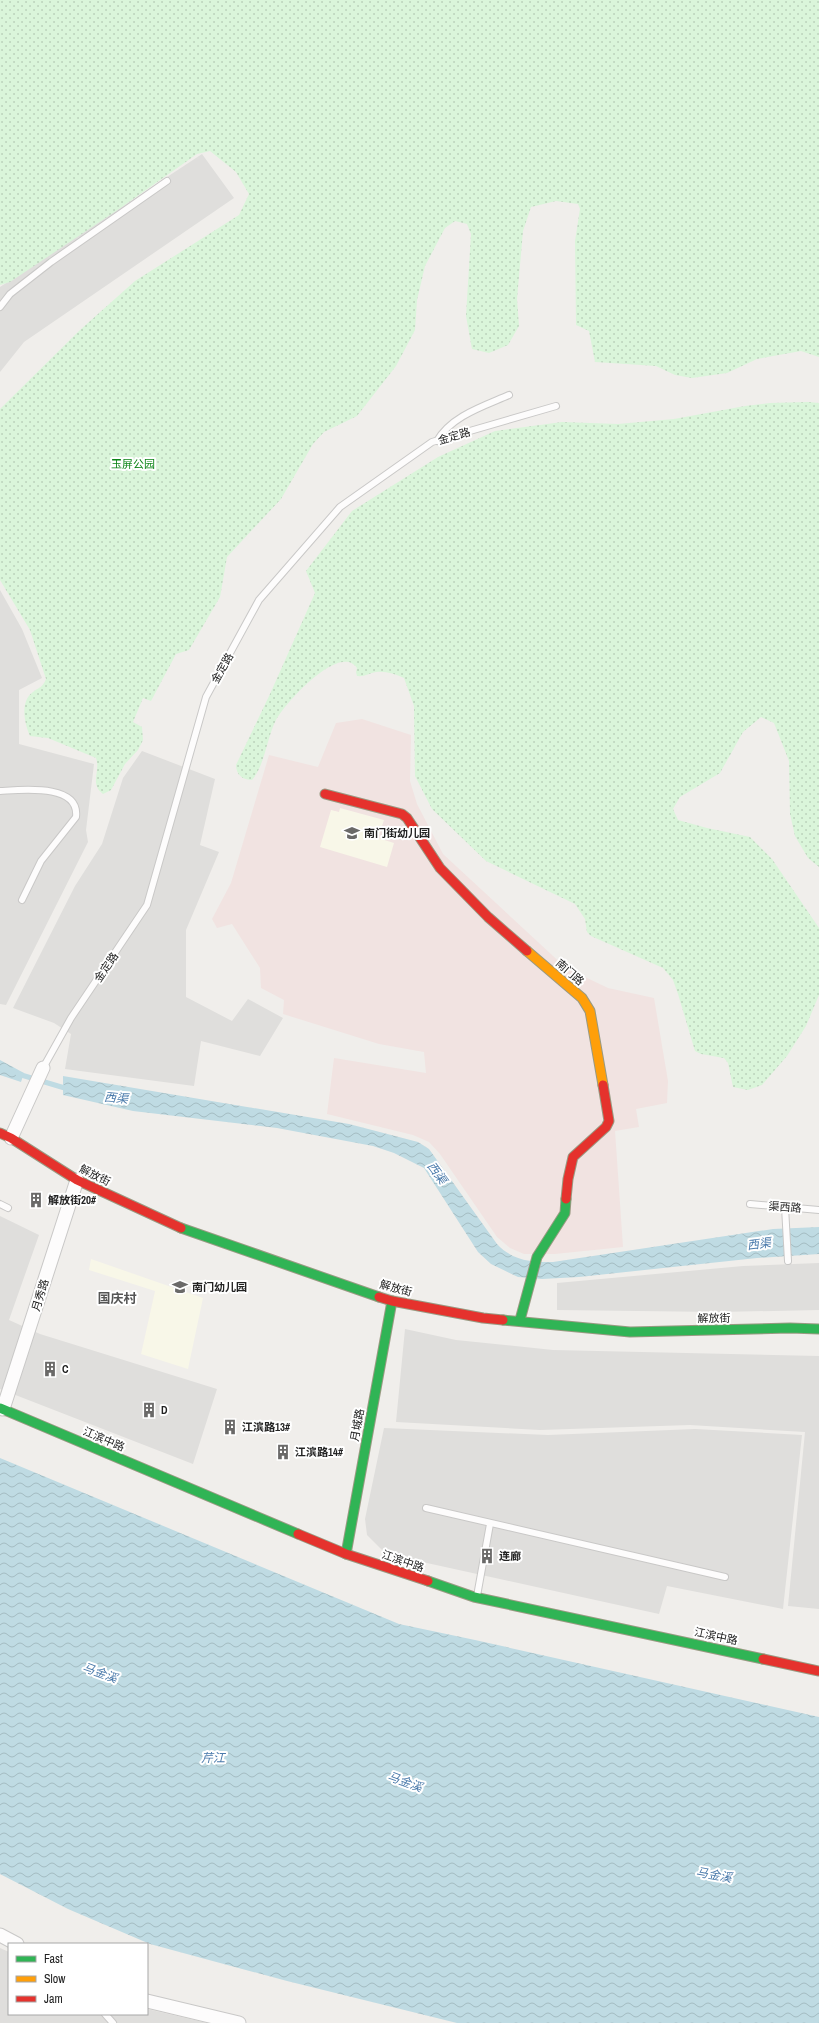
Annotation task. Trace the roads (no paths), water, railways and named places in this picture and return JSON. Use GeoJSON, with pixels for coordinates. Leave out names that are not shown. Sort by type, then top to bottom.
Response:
{"type":"FeatureCollection","features":[{"type":"Feature","properties":{"kind":"street","name":"南门路"},"geometry":{"type":"LineString","coordinates":[[324,794],[402,814],[407,818],[440,868],[488,917],[582,998],[590,1011],[609,1121],[606,1127],[574,1157],[568,1179],[565,1213],[537,1257],[520,1320]]}},
{"type":"Feature","properties":{"kind":"street"},"geometry":{"type":"LineString","coordinates":[[6,1135],[32,1092],[43,1068]]}},
{"type":"Feature","properties":{"kind":"street","name":"解放街"},"geometry":{"type":"LineString","coordinates":[[6,1135],[77,1180],[185,1230],[392,1301],[483,1318],[520,1320],[630,1332],[790,1328],[819,1329]]}},
{"type":"Feature","properties":{"kind":"street","name":"月秀路"},"geometry":{"type":"LineString","coordinates":[[2,1409],[77,1180]]}},
{"type":"Feature","properties":{"kind":"street","name":"月城路"},"geometry":{"type":"LineString","coordinates":[[346,1554],[392,1301]]}},
{"type":"Feature","properties":{"kind":"street","name":"江滨中路"},"geometry":{"type":"LineString","coordinates":[[2,1409],[346,1554],[476,1598],[819,1671]]}},
{"type":"Feature","properties":{"kind":"street"},"geometry":{"type":"LineString","coordinates":[[0,1935],[15,1943]]}},
{"type":"Feature","properties":{"kind":"street"},"geometry":{"type":"LineString","coordinates":[[148,2001],[239,2023]]}},
{"type":"Feature","properties":{"kind":"lane"},"geometry":{"type":"LineString","coordinates":[[0,307],[10,294],[51,262],[167,181]]}},
{"type":"Feature","properties":{"kind":"lane"},"geometry":{"type":"LineString","coordinates":[[437,441],[447,426],[477,409],[509,395]]}},
{"type":"Feature","properties":{"kind":"lane","name":"金定路"},"geometry":{"type":"LineString","coordinates":[[43,1068],[71,1018],[147,905],[206,697],[259,600],[340,506],[432,442],[556,406]]}},
{"type":"Feature","properties":{"kind":"lane"},"geometry":{"type":"LineString","coordinates":[[0,791],[40,789],[62,794],[74,803],[77,810],[76,817],[41,862],[22,900]]}},
{"type":"Feature","properties":{"kind":"lane"},"geometry":{"type":"LineString","coordinates":[[0,1204],[8,1208]]}},
{"type":"Feature","properties":{"kind":"lane","name":"渠西路"},"geometry":{"type":"LineString","coordinates":[[750,1204],[819,1210]]}},
{"type":"Feature","properties":{"kind":"lane"},"geometry":{"type":"LineString","coordinates":[[785,1207],[788,1261]]}},
{"type":"Feature","properties":{"kind":"lane"},"geometry":{"type":"LineString","coordinates":[[426,1508],[490,1524],[726,1577]]}},
{"type":"Feature","properties":{"kind":"lane"},"geometry":{"type":"LineString","coordinates":[[476,1598],[490,1524]]}},
{"type":"Feature","properties":{"kind":"lane"},"geometry":{"type":"LineString","coordinates":[[106,2015],[113,2023]]}},
{"type":"Feature","properties":{"kind":"water"},"geometry":{"type":"Polygon","coordinates":[[[0,1060],[24,1073],[21,1082],[0,1075],[0,1060]]]}},
{"type":"Feature","properties":{"kind":"water"},"geometry":{"type":"Polygon","coordinates":[[[63,1076],[349,1124],[418,1142],[429,1149],[497,1244],[509,1254],[530,1261],[553,1262],[773,1229],[819,1227],[819,1254],[757,1258],[579,1277],[542,1279],[518,1277],[491,1264],[478,1252],[424,1168],[394,1153],[373,1146],[277,1128],[133,1111],[63,1095],[63,1076]]]}},
{"type":"Feature","properties":{"kind":"water","name":"芹江"},"geometry":{"type":"Polygon","coordinates":[[[0,1458],[399,1624],[819,1717],[819,2023],[457,2023],[287,1981],[150,1944],[68,1909],[0,1874],[0,1458]]]}},
{"type":"Feature","properties":{"kind":"waterway","name":"西渠"},"geometry":{"type":"LineString","coordinates":[[18,1074],[68,1089]]}},
{"type":"Feature","properties":{"kind":"place","name":"南门街幼儿园"},"geometry":{"type":"Point","coordinates":[352,833]}},
{"type":"Feature","properties":{"kind":"place","name":"解放街20#"},"geometry":{"type":"Point","coordinates":[36,1200]}},
{"type":"Feature","properties":{"kind":"place","name":"南门幼儿园"},"geometry":{"type":"Point","coordinates":[180,1287]}},
{"type":"Feature","properties":{"kind":"place","name":"C"},"geometry":{"type":"Point","coordinates":[50,1369]}},
{"type":"Feature","properties":{"kind":"place","name":"D"},"geometry":{"type":"Point","coordinates":[149,1410]}},
{"type":"Feature","properties":{"kind":"place","name":"江滨路13#"},"geometry":{"type":"Point","coordinates":[230,1427]}},
{"type":"Feature","properties":{"kind":"place","name":"江滨路14#"},"geometry":{"type":"Point","coordinates":[283,1452]}},
{"type":"Feature","properties":{"kind":"place","name":"连廊"},"geometry":{"type":"Point","coordinates":[487,1556]}},
{"type":"Feature","properties":{"kind":"district","name":"国庆村"},"geometry":{"type":"Point","coordinates":[117,1298]}},
{"type":"Feature","properties":{"kind":"park label","name":"玉屏公园"},"geometry":{"type":"Point","coordinates":[133,464]}},
{"type":"Feature","properties":{"kind":"water label","name":"马金溪"},"geometry":{"type":"Point","coordinates":[100,1673]}},
{"type":"Feature","properties":{"kind":"water label","name":"马金溪"},"geometry":{"type":"Point","coordinates":[405,1782]}},
{"type":"Feature","properties":{"kind":"water label","name":"马金溪"},"geometry":{"type":"Point","coordinates":[714,1875]}}]}
